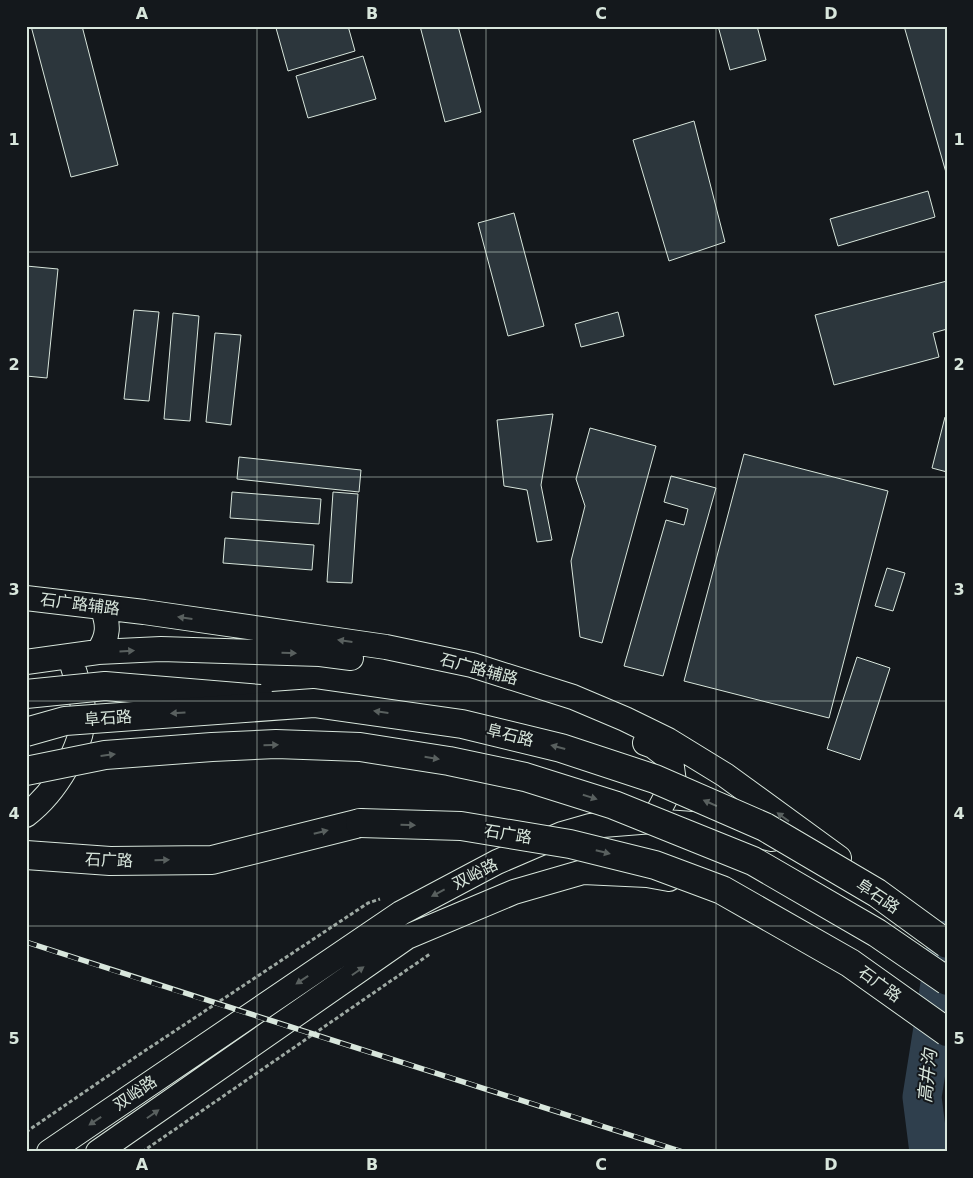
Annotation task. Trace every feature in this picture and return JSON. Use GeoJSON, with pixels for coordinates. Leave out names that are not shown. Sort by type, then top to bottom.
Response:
{"type":"FeatureCollection","features":[{"type":"Feature","properties":{"kind":"main road"},"geometry":{"type":"LineString","coordinates":[[26,694],[105,686],[314,703]]}},
{"type":"Feature","properties":{"kind":"main road","name":"阜石路"},"geometry":{"type":"LineString","coordinates":[[26,732],[65,722],[314,703],[462,724],[561,748],[655,779],[765,827],[877,893],[947,944]]}},
{"type":"Feature","properties":{"kind":"main road","name":"阜石路"},"geometry":{"type":"LineString","coordinates":[[26,771],[105,755],[276,744],[360,747],[449,761],[524,777],[614,805],[753,861],[877,933],[947,981]]}},
{"type":"Feature","properties":{"kind":"main road","name":"石广路"},"geometry":{"type":"LineString","coordinates":[[26,856],[110,861],[212,860],[360,823],[461,826],[570,844],[655,865],[722,890],[850,963],[947,1032]]}},
{"type":"Feature","properties":{"kind":"street","name":"石广路辅路"},"geometry":{"type":"LineString","coordinates":[[26,598],[386,647],[472,665],[573,697],[668,740],[725,775],[879,887]]}},
{"type":"Feature","properties":{"kind":"street"},"geometry":{"type":"LineString","coordinates":[[98,652],[106,641],[106,619],[102,607]]}},
{"type":"Feature","properties":{"kind":"street","name":"石广路辅路"},"geometry":{"type":"LineString","coordinates":[[26,662],[98,652],[161,649],[320,654],[421,667],[504,684],[595,720],[653,746],[671,760],[674,782],[653,821]]}},
{"type":"Feature","properties":{"kind":"street"},"geometry":{"type":"LineString","coordinates":[[26,815],[36,807],[64,771],[76,749],[82,729],[83,708],[70,656]]}},
{"type":"Feature","properties":{"kind":"street","name":"双峪路"},"geometry":{"type":"LineString","coordinates":[[49,1152],[401,913],[497,862],[562,834],[590,826],[653,821],[718,826],[783,841],[879,887],[947,935]]}},
{"type":"Feature","properties":{"kind":"street","name":"双峪路"},"geometry":{"type":"LineString","coordinates":[[98,1152],[407,937],[514,892],[583,872],[647,875],[703,886],[772,912],[848,952],[947,1019]]}},
{"type":"Feature","properties":{"kind":"path"},"geometry":{"type":"LineString","coordinates":[[142,1152],[433,951]]}},
{"type":"Feature","properties":{"kind":"building"},"geometry":{"type":"Polygon","coordinates":[[[31,26],[82,26],[118,165],[71,177],[31,26]]]}},
{"type":"Feature","properties":{"kind":"building"},"geometry":{"type":"Polygon","coordinates":[[[283,26],[348,26],[355,51],[288,71],[276,28],[283,26]]]}},
{"type":"Feature","properties":{"kind":"building"},"geometry":{"type":"Polygon","coordinates":[[[420,26],[458,26],[481,112],[445,122],[420,26]]]}},
{"type":"Feature","properties":{"kind":"building"},"geometry":{"type":"Polygon","coordinates":[[[718,26],[757,26],[766,60],[730,70],[718,26]]]}},
{"type":"Feature","properties":{"kind":"building"},"geometry":{"type":"Polygon","coordinates":[[[904,26],[947,26],[947,176],[904,26]]]}},
{"type":"Feature","properties":{"kind":"building"},"geometry":{"type":"Polygon","coordinates":[[[363,56],[376,99],[308,118],[296,76],[363,56]]]}},
{"type":"Feature","properties":{"kind":"building"},"geometry":{"type":"Polygon","coordinates":[[[694,121],[725,242],[669,261],[633,140],[694,121]]]}},
{"type":"Feature","properties":{"kind":"building"},"geometry":{"type":"Polygon","coordinates":[[[928,191],[935,217],[838,246],[830,219],[928,191]]]}},
{"type":"Feature","properties":{"kind":"building"},"geometry":{"type":"Polygon","coordinates":[[[514,213],[544,326],[508,336],[478,223],[514,213]]]}},
{"type":"Feature","properties":{"kind":"building"},"geometry":{"type":"Polygon","coordinates":[[[26,266],[58,269],[47,378],[26,376],[26,266]]]}},
{"type":"Feature","properties":{"kind":"building"},"geometry":{"type":"Polygon","coordinates":[[[947,281],[947,329],[933,333],[939,357],[834,385],[815,315],[947,281]]]}},
{"type":"Feature","properties":{"kind":"building"},"geometry":{"type":"Polygon","coordinates":[[[134,310],[159,312],[149,401],[124,399],[134,310]]]}},
{"type":"Feature","properties":{"kind":"building"},"geometry":{"type":"Polygon","coordinates":[[[618,312],[624,336],[581,347],[575,324],[618,312]]]}},
{"type":"Feature","properties":{"kind":"building"},"geometry":{"type":"Polygon","coordinates":[[[173,313],[199,316],[190,421],[164,419],[173,313]]]}},
{"type":"Feature","properties":{"kind":"building"},"geometry":{"type":"Polygon","coordinates":[[[215,333],[241,335],[231,425],[206,422],[215,333]]]}},
{"type":"Feature","properties":{"kind":"building"},"geometry":{"type":"Polygon","coordinates":[[[553,414],[541,485],[552,540],[537,542],[527,490],[504,486],[497,420],[553,414]]]}},
{"type":"Feature","properties":{"kind":"building"},"geometry":{"type":"Polygon","coordinates":[[[945,417],[947,417],[947,472],[932,468],[945,417]]]}},
{"type":"Feature","properties":{"kind":"building"},"geometry":{"type":"Polygon","coordinates":[[[590,428],[656,446],[602,643],[580,637],[571,561],[585,506],[576,479],[590,428]]]}},
{"type":"Feature","properties":{"kind":"building"},"geometry":{"type":"Polygon","coordinates":[[[744,454],[888,491],[829,718],[684,681],[744,454]]]}},
{"type":"Feature","properties":{"kind":"building"},"geometry":{"type":"Polygon","coordinates":[[[239,457],[361,470],[359,492],[237,479],[239,457]]]}},
{"type":"Feature","properties":{"kind":"building"},"geometry":{"type":"Polygon","coordinates":[[[671,476],[716,488],[663,676],[624,666],[666,520],[684,525],[688,509],[664,502],[671,476]]]}},
{"type":"Feature","properties":{"kind":"building"},"geometry":{"type":"Polygon","coordinates":[[[232,492],[321,499],[319,524],[230,518],[232,492]]]}},
{"type":"Feature","properties":{"kind":"building"},"geometry":{"type":"Polygon","coordinates":[[[333,492],[358,494],[352,583],[327,582],[333,492]]]}},
{"type":"Feature","properties":{"kind":"building"},"geometry":{"type":"Polygon","coordinates":[[[225,538],[314,545],[312,570],[223,563],[225,538]]]}},
{"type":"Feature","properties":{"kind":"building"},"geometry":{"type":"Polygon","coordinates":[[[887,568],[905,573],[893,611],[875,606],[887,568]]]}},
{"type":"Feature","properties":{"kind":"building"},"geometry":{"type":"Polygon","coordinates":[[[857,657],[890,668],[860,760],[827,749],[857,657]]]}},
{"type":"Feature","properties":{"kind":"waterway","name":"高井沟"},"geometry":{"type":"LineString","coordinates":[[929,1152],[922,1097],[947,940]]}},
{"type":"Feature","properties":{"kind":"railway"},"geometry":{"type":"LineString","coordinates":[[26,942],[683,1152]]}}]}
